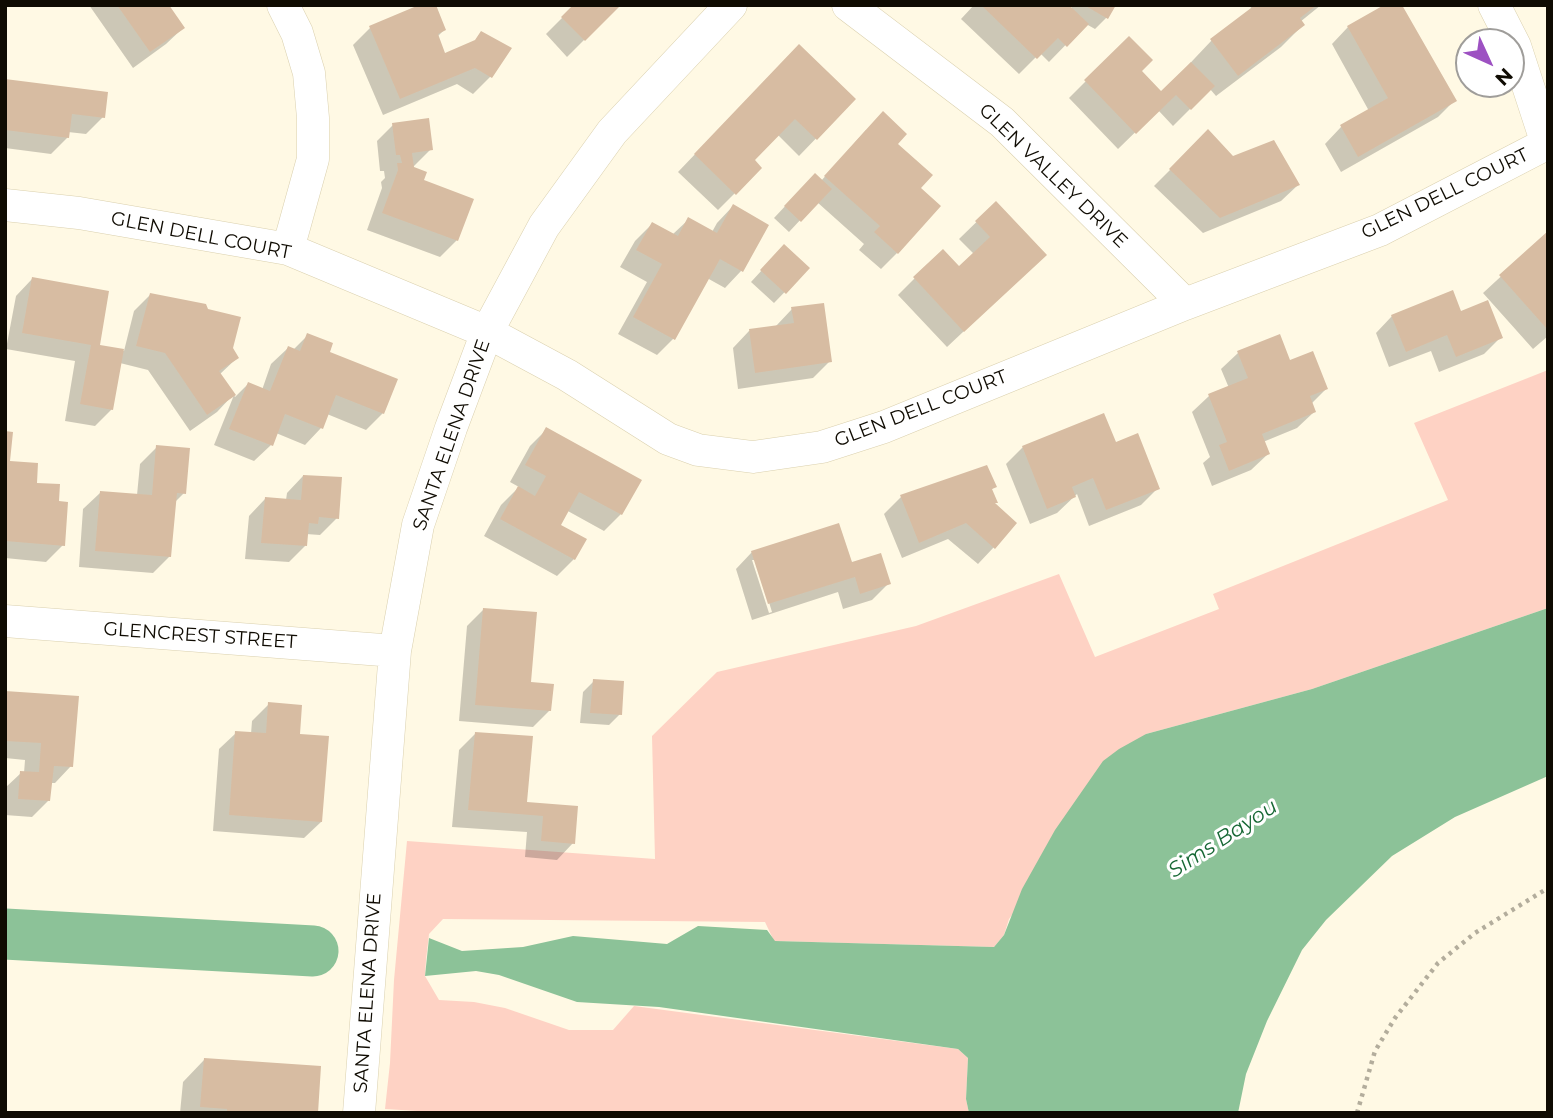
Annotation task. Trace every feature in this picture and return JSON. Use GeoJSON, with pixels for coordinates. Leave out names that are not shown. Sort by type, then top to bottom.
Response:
{"type":"FeatureCollection","features":[{"type":"Feature","properties":{"kind":"street"},"geometry":{"type":"LineString","coordinates":[[283,5],[297,33],[309,73],[313,118],[313,159],[288,249]]}},
{"type":"Feature","properties":{"kind":"street","name":"SANTA ELENA DRIVE"},"geometry":{"type":"LineString","coordinates":[[359,1113],[395,651],[418,524],[487,332],[544,226],[612,132],[732,5]]}},
{"type":"Feature","properties":{"kind":"street","name":"GLEN VALLEY DRIVE"},"geometry":{"type":"LineString","coordinates":[[848,5],[1002,122],[1185,304]]}},
{"type":"Feature","properties":{"kind":"street"},"geometry":{"type":"LineString","coordinates":[[1494,5],[1515,46],[1547,144]]}},
{"type":"Feature","properties":{"kind":"street","name":"GLEN DELL COURT"},"geometry":{"type":"LineString","coordinates":[[5,205],[79,214],[288,249],[487,332],[567,375],[668,439],[698,450],[753,457],[822,447],[884,426],[1185,304],[1380,230],[1547,144]]}},
{"type":"Feature","properties":{"kind":"street","name":"GLENCREST STREET"},"geometry":{"type":"LineString","coordinates":[[5,621],[395,651]]}},
{"type":"Feature","properties":{"kind":"path"},"geometry":{"type":"LineString","coordinates":[[1357,1113],[1375,1051],[1395,1018],[1438,964],[1475,933],[1548,888]]}},
{"type":"Feature","properties":{"kind":"shaded area"},"geometry":{"type":"Polygon","coordinates":[[[1548,370],[1548,608],[1312,689],[1146,734],[1009,919],[1004,935],[994,947],[774,941],[765,922],[443,919],[429,934],[425,976],[439,1000],[474,1002],[505,1008],[569,1030],[613,1030],[634,1006],[958,1049],[968,1058],[966,1099],[969,1113],[449,1113],[385,1109],[407,841],[655,859],[652,736],[717,672],[916,626],[1059,574],[1095,657],[1219,609],[1213,594],[1448,500],[1414,423],[1548,370]]]}},
{"type":"Feature","properties":{"kind":"water","name":"Sims Bayou"},"geometry":{"type":"Polygon","coordinates":[[[1548,608],[1548,776],[1455,817],[1392,856],[1326,920],[1302,950],[1267,1021],[1246,1074],[1238,1113],[969,1113],[966,1099],[968,1058],[958,1049],[659,1007],[577,1002],[499,975],[476,971],[425,976],[429,938],[462,951],[523,947],[573,936],[667,944],[698,926],[767,930],[775,941],[994,947],[1004,935],[1022,889],[1055,830],[1103,761],[1119,749],[1146,734],[1312,689],[1548,608]]]}},
{"type":"Feature","properties":{"kind":"building"},"geometry":{"type":"Polygon","coordinates":[[[117,5],[169,5],[185,28],[150,52],[117,5]]]}},
{"type":"Feature","properties":{"kind":"building"},"geometry":{"type":"Polygon","coordinates":[[[419,5],[436,5],[446,30],[438,34],[445,53],[475,40],[481,31],[512,48],[492,78],[475,68],[400,99],[369,26],[419,5]]]}},
{"type":"Feature","properties":{"kind":"building"},"geometry":{"type":"Polygon","coordinates":[[[573,5],[621,5],[585,41],[561,17],[573,5]]]}},
{"type":"Feature","properties":{"kind":"building"},"geometry":{"type":"Polygon","coordinates":[[[981,5],[1069,5],[1089,24],[1067,47],[1058,38],[1037,59],[981,5]]]}},
{"type":"Feature","properties":{"kind":"building"},"geometry":{"type":"Polygon","coordinates":[[[1084,5],[1116,5],[1108,19],[1084,5]]]}},
{"type":"Feature","properties":{"kind":"building"},"geometry":{"type":"Polygon","coordinates":[[[1255,5],[1317,5],[1300,18],[1305,25],[1238,76],[1210,39],[1255,5]]]}},
{"type":"Feature","properties":{"kind":"building"},"geometry":{"type":"Polygon","coordinates":[[[1384,5],[1402,5],[1457,101],[1358,157],[1340,125],[1388,98],[1347,26],[1384,5]]]}},
{"type":"Feature","properties":{"kind":"building"},"geometry":{"type":"Polygon","coordinates":[[[1129,36],[1153,60],[1142,71],[1161,91],[1191,62],[1215,86],[1191,110],[1176,95],[1136,134],[1084,80],[1129,36]]]}},
{"type":"Feature","properties":{"kind":"building"},"geometry":{"type":"Polygon","coordinates":[[[799,44],[856,99],[817,140],[795,119],[755,160],[762,168],[736,195],[694,154],[799,44]]]}},
{"type":"Feature","properties":{"kind":"building"},"geometry":{"type":"Polygon","coordinates":[[[5,79],[108,92],[105,118],[72,114],[69,138],[5,130],[5,79]]]}},
{"type":"Feature","properties":{"kind":"building"},"geometry":{"type":"Polygon","coordinates":[[[883,111],[907,134],[898,144],[933,175],[921,188],[941,206],[898,254],[874,232],[880,226],[824,176],[883,111]]]}},
{"type":"Feature","properties":{"kind":"building"},"geometry":{"type":"Polygon","coordinates":[[[429,118],[433,150],[412,153],[414,167],[427,172],[424,180],[474,199],[458,241],[382,213],[398,170],[397,163],[402,163],[400,155],[396,155],[392,123],[429,118]]]}},
{"type":"Feature","properties":{"kind":"building"},"geometry":{"type":"Polygon","coordinates":[[[1208,129],[1233,156],[1274,140],[1300,185],[1220,218],[1169,169],[1208,129]]]}},
{"type":"Feature","properties":{"kind":"building"},"geometry":{"type":"Polygon","coordinates":[[[815,173],[832,189],[801,222],[784,206],[815,173]]]}},
{"type":"Feature","properties":{"kind":"building"},"geometry":{"type":"Polygon","coordinates":[[[996,201],[1047,255],[964,332],[913,277],[943,249],[959,266],[990,237],[975,221],[996,201]]]}},
{"type":"Feature","properties":{"kind":"building"},"geometry":{"type":"Polygon","coordinates":[[[733,204],[769,225],[743,272],[720,259],[675,340],[633,317],[662,264],[636,250],[652,222],[678,236],[688,217],[717,233],[733,204]]]}},
{"type":"Feature","properties":{"kind":"building"},"geometry":{"type":"Polygon","coordinates":[[[1548,231],[1548,330],[1499,275],[1548,231]]]}},
{"type":"Feature","properties":{"kind":"building"},"geometry":{"type":"Polygon","coordinates":[[[784,244],[810,268],[786,294],[760,270],[784,244]]]}},
{"type":"Feature","properties":{"kind":"building"},"geometry":{"type":"Polygon","coordinates":[[[32,277],[109,291],[100,345],[124,349],[113,410],[80,404],[91,345],[22,333],[32,277]]]}},
{"type":"Feature","properties":{"kind":"building"},"geometry":{"type":"Polygon","coordinates":[[[1453,290],[1461,311],[1488,300],[1503,338],[1456,357],[1447,335],[1406,352],[1391,315],[1453,290]]]}},
{"type":"Feature","properties":{"kind":"building"},"geometry":{"type":"Polygon","coordinates":[[[150,293],[206,304],[208,309],[241,317],[233,348],[239,358],[219,371],[236,395],[207,415],[165,353],[136,346],[150,293]]]}},
{"type":"Feature","properties":{"kind":"building"},"geometry":{"type":"Polygon","coordinates":[[[824,303],[832,362],[755,373],[749,329],[794,323],[791,307],[824,303]]]}},
{"type":"Feature","properties":{"kind":"building"},"geometry":{"type":"Polygon","coordinates":[[[307,333],[333,343],[330,352],[398,379],[384,414],[336,395],[323,429],[285,414],[273,446],[229,429],[248,382],[270,391],[288,346],[300,351],[307,333]]]}},
{"type":"Feature","properties":{"kind":"building"},"geometry":{"type":"Polygon","coordinates":[[[1280,334],[1290,360],[1313,351],[1328,389],[1310,396],[1316,412],[1262,434],[1270,454],[1229,471],[1219,445],[1227,442],[1208,394],[1248,378],[1237,351],[1280,334]]]}},
{"type":"Feature","properties":{"kind":"building"},"geometry":{"type":"Polygon","coordinates":[[[1104,413],[1116,442],[1138,433],[1160,489],[1106,510],[1093,478],[1072,487],[1076,497],[1047,509],[1022,446],[1104,413]]]}},
{"type":"Feature","properties":{"kind":"building"},"geometry":{"type":"Polygon","coordinates":[[[546,427],[642,480],[622,515],[579,492],[561,525],[587,539],[575,560],[500,519],[518,486],[535,496],[546,476],[525,465],[546,427]]]}},
{"type":"Feature","properties":{"kind":"building"},"geometry":{"type":"Polygon","coordinates":[[[5,431],[13,432],[10,461],[38,463],[37,483],[60,484],[59,501],[68,502],[65,546],[5,541],[5,431]]]}},
{"type":"Feature","properties":{"kind":"building"},"geometry":{"type":"Polygon","coordinates":[[[156,445],[190,448],[186,494],[177,493],[171,557],[95,551],[100,491],[152,495],[156,445]]]}},
{"type":"Feature","properties":{"kind":"building"},"geometry":{"type":"Polygon","coordinates":[[[987,465],[997,487],[992,489],[998,503],[995,503],[1017,523],[995,549],[966,523],[919,543],[900,495],[987,465]]]}},
{"type":"Feature","properties":{"kind":"building"},"geometry":{"type":"Polygon","coordinates":[[[303,475],[342,477],[339,519],[319,517],[318,524],[309,523],[307,546],[261,543],[265,497],[301,500],[303,475]]]}},
{"type":"Feature","properties":{"kind":"building"},"geometry":{"type":"Polygon","coordinates":[[[839,523],[852,562],[881,553],[891,584],[860,594],[855,577],[768,604],[751,551],[839,523]]]}},
{"type":"Feature","properties":{"kind":"building"},"geometry":{"type":"Polygon","coordinates":[[[483,608],[537,612],[531,682],[554,684],[551,711],[475,705],[483,608]]]}},
{"type":"Feature","properties":{"kind":"building"},"geometry":{"type":"Polygon","coordinates":[[[593,679],[624,681],[622,715],[590,713],[593,679]]]}},
{"type":"Feature","properties":{"kind":"building"},"geometry":{"type":"Polygon","coordinates":[[[5,691],[79,696],[73,767],[54,766],[50,801],[18,799],[20,771],[39,772],[41,743],[5,741],[5,691]]]}},
{"type":"Feature","properties":{"kind":"building"},"geometry":{"type":"Polygon","coordinates":[[[268,702],[302,705],[300,734],[329,736],[322,822],[229,815],[235,731],[266,733],[268,702]]]}},
{"type":"Feature","properties":{"kind":"building"},"geometry":{"type":"Polygon","coordinates":[[[475,732],[533,736],[527,802],[578,806],[575,844],[541,841],[543,816],[468,810],[475,732]]]}},
{"type":"Feature","properties":{"kind":"building"},"geometry":{"type":"Polygon","coordinates":[[[204,1058],[321,1066],[318,1113],[227,1113],[227,1109],[200,1107],[204,1058]]]}},
{"type":"Feature","properties":{"kind":"waterway"},"geometry":{"type":"LineString","coordinates":[[5,934],[313,951]]}}]}
